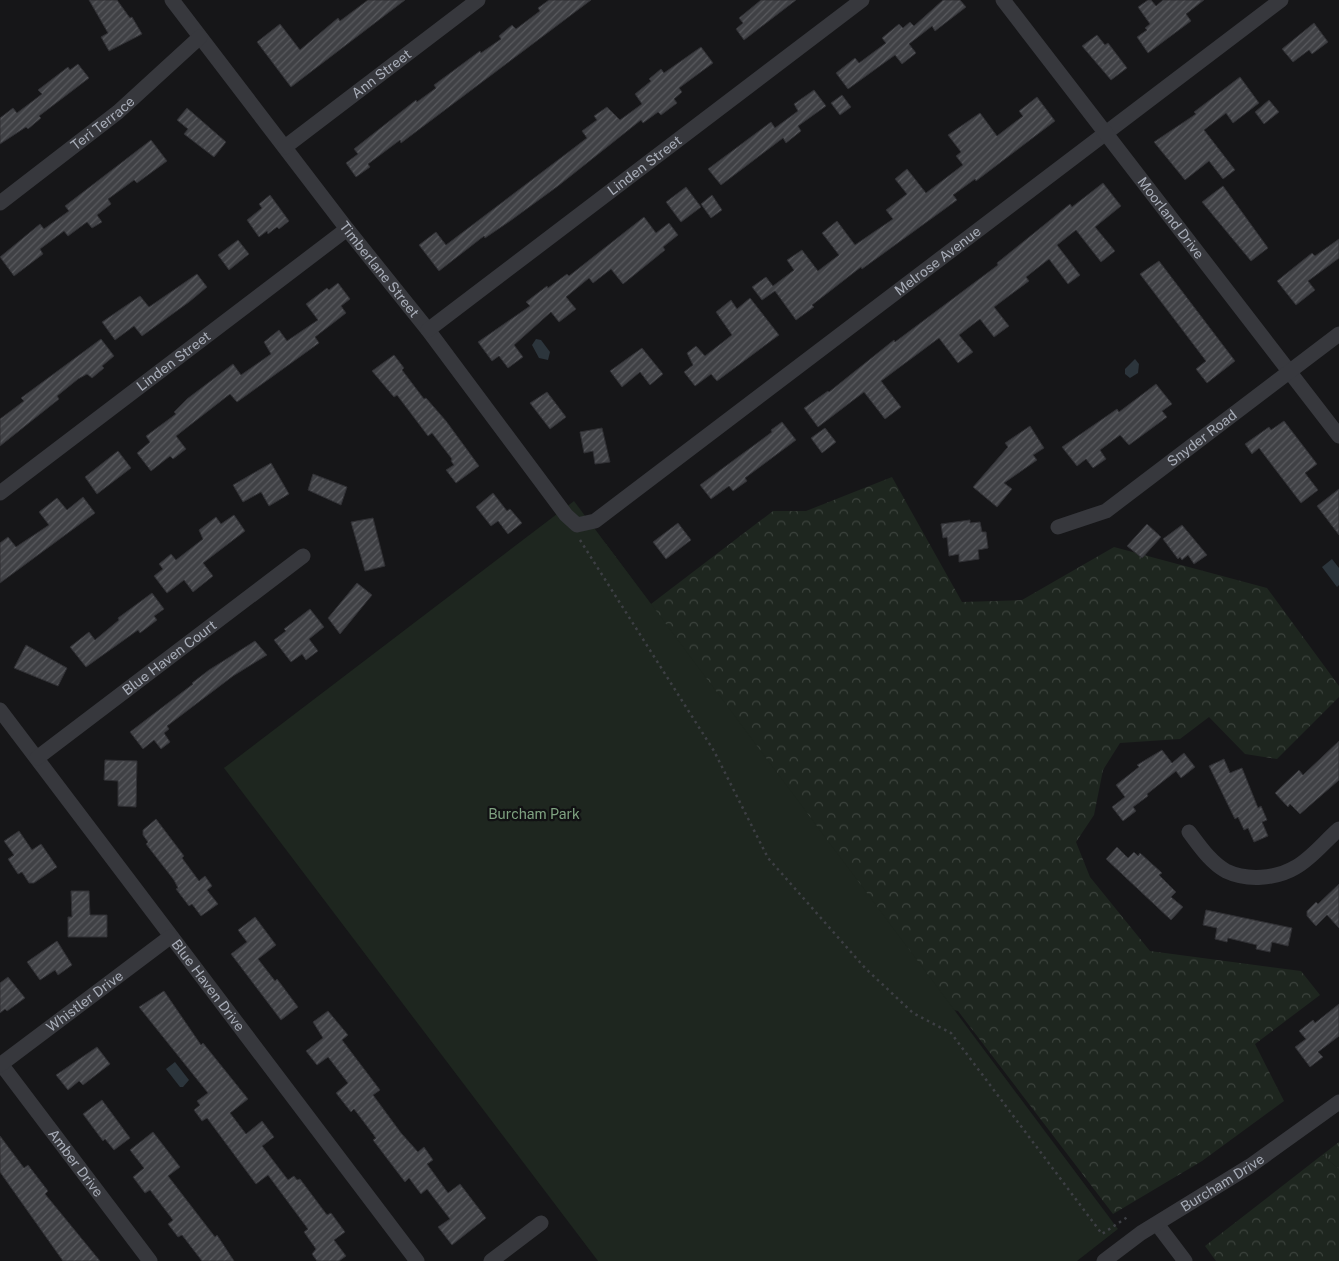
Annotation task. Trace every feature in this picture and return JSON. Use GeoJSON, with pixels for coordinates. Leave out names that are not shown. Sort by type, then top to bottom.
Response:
{"type":"FeatureCollection","features":[{"type":"Feature","properties":{"kind":"street","name":"Timberlane Street"},"geometry":{"type":"LineString","coordinates":[[172,0],[347,229],[428,330],[566,516],[577,524]]}},
{"type":"Feature","properties":{"kind":"street","name":"Ann Street"},"geometry":{"type":"LineString","coordinates":[[284,147],[478,0]]}},
{"type":"Feature","properties":{"kind":"street","name":"Linden Street"},"geometry":{"type":"LineString","coordinates":[[428,330],[862,0]]}},
{"type":"Feature","properties":{"kind":"street","name":"Moorland Drive"},"geometry":{"type":"LineString","coordinates":[[1004,0],[1339,436]]}},
{"type":"Feature","properties":{"kind":"street","name":"Melrose Avenue"},"geometry":{"type":"LineString","coordinates":[[577,524],[595,521],[1281,0]]}},
{"type":"Feature","properties":{"kind":"street","name":"Teri Terrace"},"geometry":{"type":"LineString","coordinates":[[0,203],[118,112],[200,37]]}},
{"type":"Feature","properties":{"kind":"street","name":"Linden Street"},"geometry":{"type":"LineString","coordinates":[[0,493],[347,229]]}},
{"type":"Feature","properties":{"kind":"street","name":"Snyder Road"},"geometry":{"type":"LineString","coordinates":[[1058,526],[1106,511],[1339,334]]}},
{"type":"Feature","properties":{"kind":"street","name":"Blue Haven Court"},"geometry":{"type":"LineString","coordinates":[[36,758],[303,556]]}},
{"type":"Feature","properties":{"kind":"street","name":"Blue Haven Drive"},"geometry":{"type":"LineString","coordinates":[[0,710],[417,1261]]}},
{"type":"Feature","properties":{"kind":"street"},"geometry":{"type":"LineString","coordinates":[[1189,832],[1206,855],[1225,870],[1252,877],[1268,877],[1298,866],[1339,829]]}},
{"type":"Feature","properties":{"kind":"street","name":"Whistler Drive"},"geometry":{"type":"LineString","coordinates":[[1,1065],[170,937]]}},
{"type":"Feature","properties":{"kind":"street","name":"Amber Drive"},"geometry":{"type":"LineString","coordinates":[[1,1065],[150,1261]]}},
{"type":"Feature","properties":{"kind":"street","name":"Burcham Drive"},"geometry":{"type":"LineString","coordinates":[[1104,1261],[1157,1224],[1250,1166],[1339,1102]]}},
{"type":"Feature","properties":{"kind":"street"},"geometry":{"type":"LineString","coordinates":[[491,1261],[541,1223]]}},
{"type":"Feature","properties":{"kind":"street"},"geometry":{"type":"LineString","coordinates":[[1157,1224],[1186,1261]]}},
{"type":"Feature","properties":{"kind":"path"},"geometry":{"type":"LineString","coordinates":[[577,524],[575,532],[714,751],[768,858],[865,968],[914,1013],[950,1033],[1102,1234],[1129,1216]]}},
{"type":"Feature","properties":{"kind":"green space"},"geometry":{"type":"Polygon","coordinates":[[[892,477],[962,602],[1022,600],[1114,547],[1267,588],[1339,686],[1339,697],[1277,759],[1245,754],[1209,717],[1180,739],[1120,743],[1103,770],[1094,815],[1076,842],[1090,877],[1150,951],[1301,971],[1320,995],[1255,1044],[1284,1101],[1202,1161],[1113,1214],[958,1011],[928,1004],[224,768],[606,544],[651,604],[773,511],[806,511],[892,477]]]}},
{"type":"Feature","properties":{"kind":"green space","name":"Burcham Park"},"geometry":{"type":"Polygon","coordinates":[[[574,501],[1118,1229],[1077,1261],[598,1261],[224,768],[574,501]]]}},
{"type":"Feature","properties":{"kind":"green space"},"geometry":{"type":"Polygon","coordinates":[[[1339,1142],[1339,1169],[1322,1155],[1339,1142]]]}},
{"type":"Feature","properties":{"kind":"green space"},"geometry":{"type":"Polygon","coordinates":[[[1322,1155],[1339,1169],[1339,1261],[1216,1261],[1205,1246],[1322,1155]]]}},
{"type":"Feature","properties":{"kind":"shaded area"},"geometry":{"type":"Polygon","coordinates":[[[536,339],[541,340],[550,352],[548,360],[539,358],[532,345],[536,339]]]}},
{"type":"Feature","properties":{"kind":"shaded area"},"geometry":{"type":"Polygon","coordinates":[[[1135,359],[1139,364],[1138,373],[1130,378],[1125,374],[1125,369],[1135,359]]]}},
{"type":"Feature","properties":{"kind":"shaded area"},"geometry":{"type":"Polygon","coordinates":[[[1332,559],[1339,568],[1339,585],[1337,587],[1322,567],[1332,559]]]}},
{"type":"Feature","properties":{"kind":"shaded area"},"geometry":{"type":"Polygon","coordinates":[[[175,1062],[189,1080],[183,1087],[180,1087],[166,1069],[175,1062]]]}},
{"type":"Feature","properties":{"kind":"building"},"geometry":{"type":"Polygon","coordinates":[[[89,0],[117,0],[130,18],[132,17],[142,34],[109,51],[101,37],[108,33],[89,0]]]}},
{"type":"Feature","properties":{"kind":"building"},"geometry":{"type":"Polygon","coordinates":[[[368,0],[405,0],[291,87],[257,42],[280,24],[300,50],[338,18],[340,21],[368,0]]]}},
{"type":"Feature","properties":{"kind":"building"},"geometry":{"type":"Polygon","coordinates":[[[549,0],[591,0],[401,143],[400,140],[368,164],[370,167],[356,177],[346,163],[358,154],[354,149],[416,100],[417,102],[436,88],[434,85],[480,51],[481,53],[501,39],[499,36],[512,25],[516,29],[540,11],[538,8],[549,0]]]}},
{"type":"Feature","properties":{"kind":"building"},"geometry":{"type":"Polygon","coordinates":[[[761,0],[796,0],[744,40],[736,29],[743,23],[739,18],[761,0]]]}},
{"type":"Feature","properties":{"kind":"building"},"geometry":{"type":"Polygon","coordinates":[[[943,0],[960,0],[966,7],[935,31],[932,26],[909,44],[916,53],[902,64],[895,55],[848,89],[836,73],[855,58],[859,63],[886,43],[882,38],[899,24],[903,28],[910,22],[914,26],[943,0]]]}},
{"type":"Feature","properties":{"kind":"building"},"geometry":{"type":"Polygon","coordinates":[[[1151,0],[1156,6],[1163,0],[1204,0],[1186,14],[1191,21],[1148,53],[1137,37],[1147,30],[1145,28],[1150,24],[1138,7],[1151,0]]]}},
{"type":"Feature","properties":{"kind":"building"},"geometry":{"type":"Polygon","coordinates":[[[1314,23],[1328,42],[1312,54],[1309,50],[1293,62],[1282,49],[1314,23]]]}},
{"type":"Feature","properties":{"kind":"building"},"geometry":{"type":"Polygon","coordinates":[[[1097,35],[1105,45],[1108,43],[1127,68],[1111,80],[1082,46],[1097,35]]]}},
{"type":"Feature","properties":{"kind":"building"},"geometry":{"type":"Polygon","coordinates":[[[701,47],[713,63],[679,88],[682,92],[674,99],[677,103],[661,115],[658,112],[643,123],[641,120],[558,186],[485,238],[484,236],[439,271],[419,245],[436,232],[446,245],[587,138],[582,131],[597,120],[594,116],[607,107],[620,120],[642,104],[635,94],[651,81],[649,79],[661,69],[664,73],[701,47]]]}},
{"type":"Feature","properties":{"kind":"building"},"geometry":{"type":"Polygon","coordinates":[[[78,64],[89,78],[39,116],[41,118],[28,129],[26,127],[0,144],[0,118],[13,108],[17,113],[42,94],[38,90],[68,67],[70,70],[78,64]]]}},
{"type":"Feature","properties":{"kind":"building"},"geometry":{"type":"Polygon","coordinates":[[[1240,77],[1259,103],[1233,123],[1226,113],[1204,130],[1235,170],[1223,179],[1209,161],[1185,180],[1154,142],[1196,114],[1194,112],[1240,77]]]}},
{"type":"Feature","properties":{"kind":"building"},"geometry":{"type":"Polygon","coordinates":[[[814,90],[826,106],[798,126],[801,131],[786,143],[783,138],[721,185],[708,169],[771,122],[775,128],[798,111],[794,104],[814,90]]]}},
{"type":"Feature","properties":{"kind":"building"},"geometry":{"type":"Polygon","coordinates":[[[842,95],[851,107],[840,115],[831,103],[842,95]]]}},
{"type":"Feature","properties":{"kind":"building"},"geometry":{"type":"Polygon","coordinates":[[[1037,97],[1055,121],[976,181],[975,179],[953,195],[957,200],[862,269],[861,267],[812,305],[814,307],[796,320],[775,291],[762,300],[752,287],[766,277],[773,286],[794,270],[787,260],[802,250],[818,271],[839,255],[822,233],[837,221],[855,245],[893,219],[886,210],[907,194],[895,179],[907,169],[926,193],[963,165],[956,156],[961,152],[948,135],[980,113],[997,136],[1023,116],[1019,111],[1037,97]]]}},
{"type":"Feature","properties":{"kind":"building"},"geometry":{"type":"Polygon","coordinates":[[[1269,100],[1279,112],[1264,124],[1255,112],[1269,100]]]}},
{"type":"Feature","properties":{"kind":"building"},"geometry":{"type":"Polygon","coordinates":[[[187,108],[226,142],[214,157],[184,134],[188,129],[177,120],[187,108]]]}},
{"type":"Feature","properties":{"kind":"building"},"geometry":{"type":"Polygon","coordinates":[[[151,140],[167,161],[137,183],[134,180],[108,199],[111,204],[97,215],[102,222],[92,228],[87,222],[68,236],[64,231],[40,249],[43,254],[14,276],[0,257],[40,224],[44,229],[69,211],[65,206],[151,140]]]}},
{"type":"Feature","properties":{"kind":"building"},"geometry":{"type":"Polygon","coordinates":[[[1103,183],[1121,206],[1095,227],[1115,251],[1101,262],[1076,230],[1057,245],[1080,275],[1068,284],[1049,259],[1026,277],[1029,281],[994,307],[1009,326],[994,337],[980,319],[959,335],[973,352],[958,363],[939,338],[881,381],[901,407],[885,419],[864,392],[818,427],[804,408],[829,392],[894,340],[895,342],[998,265],[997,263],[1070,204],[1072,207],[1103,183]]]}},
{"type":"Feature","properties":{"kind":"building"},"geometry":{"type":"Polygon","coordinates":[[[1223,186],[1268,248],[1251,261],[1202,202],[1223,186]]]}},
{"type":"Feature","properties":{"kind":"building"},"geometry":{"type":"Polygon","coordinates":[[[686,187],[701,207],[681,222],[666,202],[686,187]]]}},
{"type":"Feature","properties":{"kind":"building"},"geometry":{"type":"Polygon","coordinates":[[[270,195],[289,221],[279,229],[277,227],[268,234],[267,231],[259,237],[247,220],[262,208],[259,204],[270,195]]]}},
{"type":"Feature","properties":{"kind":"building"},"geometry":{"type":"Polygon","coordinates":[[[712,195],[722,210],[711,218],[701,204],[712,195]]]}},
{"type":"Feature","properties":{"kind":"building"},"geometry":{"type":"Polygon","coordinates":[[[644,217],[656,233],[669,223],[678,235],[663,247],[665,250],[623,284],[611,269],[593,283],[589,278],[566,297],[576,309],[559,322],[551,312],[514,345],[523,357],[508,368],[499,356],[492,361],[478,342],[530,306],[526,302],[547,286],[548,288],[567,274],[569,276],[644,217]]]}},
{"type":"Feature","properties":{"kind":"building"},"geometry":{"type":"Polygon","coordinates":[[[1339,239],[1339,258],[1308,281],[1315,290],[1296,305],[1277,281],[1312,253],[1315,256],[1339,239]]]}},
{"type":"Feature","properties":{"kind":"building"},"geometry":{"type":"Polygon","coordinates":[[[238,240],[249,254],[229,270],[218,255],[238,240]]]}},
{"type":"Feature","properties":{"kind":"building"},"geometry":{"type":"Polygon","coordinates":[[[1159,261],[1235,361],[1207,383],[1196,369],[1206,361],[1140,274],[1159,261]]]}},
{"type":"Feature","properties":{"kind":"building"},"geometry":{"type":"Polygon","coordinates":[[[197,274],[207,287],[142,336],[134,326],[115,340],[102,322],[140,296],[149,307],[197,274]]]}},
{"type":"Feature","properties":{"kind":"building"},"geometry":{"type":"Polygon","coordinates":[[[338,283],[350,299],[341,306],[346,313],[315,337],[319,343],[237,402],[230,394],[176,436],[186,449],[173,459],[170,456],[151,471],[137,453],[150,442],[146,436],[176,414],[174,412],[187,399],[233,364],[241,375],[271,354],[264,342],[279,330],[287,341],[318,320],[306,304],[327,288],[329,290],[338,283]]]}},
{"type":"Feature","properties":{"kind":"building"},"geometry":{"type":"Polygon","coordinates":[[[750,298],[779,335],[717,381],[711,374],[695,386],[684,372],[693,365],[687,353],[696,346],[705,356],[732,335],[716,312],[731,300],[737,309],[750,298]]]}},
{"type":"Feature","properties":{"kind":"building"},"geometry":{"type":"Polygon","coordinates":[[[101,339],[114,356],[102,366],[104,368],[92,378],[87,374],[78,379],[57,396],[59,399],[0,446],[0,419],[24,401],[21,398],[101,339]]]}},
{"type":"Feature","properties":{"kind":"building"},"geometry":{"type":"Polygon","coordinates":[[[642,348],[663,374],[650,385],[640,372],[622,387],[610,371],[642,348]]]}},
{"type":"Feature","properties":{"kind":"building"},"geometry":{"type":"Polygon","coordinates":[[[394,355],[404,368],[402,370],[424,399],[426,398],[446,421],[479,466],[456,483],[446,470],[454,465],[451,461],[452,459],[432,433],[428,436],[397,395],[394,397],[372,371],[394,355]]]}},
{"type":"Feature","properties":{"kind":"building"},"geometry":{"type":"Polygon","coordinates":[[[1156,384],[1172,404],[1162,411],[1167,417],[1129,445],[1120,435],[1100,450],[1106,459],[1093,468],[1086,459],[1077,466],[1062,447],[1117,409],[1119,412],[1156,384]]]}},
{"type":"Feature","properties":{"kind":"building"},"geometry":{"type":"Polygon","coordinates":[[[547,392],[566,417],[550,429],[530,403],[547,392]]]}},
{"type":"Feature","properties":{"kind":"building"},"geometry":{"type":"Polygon","coordinates":[[[1284,421],[1317,464],[1305,473],[1318,490],[1301,503],[1259,448],[1252,454],[1245,444],[1269,427],[1271,430],[1284,421]]]}},
{"type":"Feature","properties":{"kind":"building"},"geometry":{"type":"Polygon","coordinates":[[[782,422],[796,440],[745,478],[747,481],[733,491],[729,486],[711,499],[700,485],[772,432],[771,430],[782,422]]]}},
{"type":"Feature","properties":{"kind":"building"},"geometry":{"type":"Polygon","coordinates":[[[1030,426],[1044,448],[1033,455],[1037,460],[1004,483],[1012,489],[997,507],[973,487],[1008,447],[1005,443],[1030,426]]]}},
{"type":"Feature","properties":{"kind":"building"},"geometry":{"type":"Polygon","coordinates":[[[602,428],[610,462],[595,464],[593,451],[584,453],[580,432],[602,428]]]}},
{"type":"Feature","properties":{"kind":"building"},"geometry":{"type":"Polygon","coordinates":[[[825,428],[836,442],[822,453],[811,438],[825,428]]]}},
{"type":"Feature","properties":{"kind":"building"},"geometry":{"type":"Polygon","coordinates":[[[118,451],[131,468],[97,494],[85,477],[118,451]]]}},
{"type":"Feature","properties":{"kind":"building"},"geometry":{"type":"Polygon","coordinates":[[[271,463],[289,494],[269,506],[261,492],[243,502],[233,485],[271,463]]]}},
{"type":"Feature","properties":{"kind":"building"},"geometry":{"type":"Polygon","coordinates":[[[313,474],[347,487],[341,505],[308,490],[313,474]]]}},
{"type":"Feature","properties":{"kind":"building"},"geometry":{"type":"Polygon","coordinates":[[[1339,489],[1339,535],[1317,506],[1339,489]]]}},
{"type":"Feature","properties":{"kind":"building"},"geometry":{"type":"Polygon","coordinates":[[[493,493],[507,511],[510,509],[522,523],[508,534],[498,521],[491,526],[476,507],[493,493]]]}},
{"type":"Feature","properties":{"kind":"building"},"geometry":{"type":"Polygon","coordinates":[[[83,497],[95,513],[0,583],[0,543],[8,537],[16,547],[49,525],[39,512],[57,498],[67,510],[83,497]]]}},
{"type":"Feature","properties":{"kind":"building"},"geometry":{"type":"Polygon","coordinates":[[[234,515],[245,531],[203,563],[213,576],[193,592],[184,580],[167,593],[154,576],[163,569],[159,564],[171,554],[176,560],[203,539],[199,530],[216,517],[221,524],[234,515]]]}},
{"type":"Feature","properties":{"kind":"building"},"geometry":{"type":"Polygon","coordinates":[[[373,518],[385,566],[365,571],[351,522],[373,518]]]}},
{"type":"Feature","properties":{"kind":"building"},"geometry":{"type":"Polygon","coordinates":[[[970,520],[970,523],[980,522],[982,532],[986,532],[988,548],[978,550],[979,559],[959,562],[959,554],[949,556],[947,537],[943,538],[941,524],[970,520]]]}},
{"type":"Feature","properties":{"kind":"building"},"geometry":{"type":"Polygon","coordinates":[[[678,523],[691,540],[666,559],[653,542],[678,523]]]}},
{"type":"Feature","properties":{"kind":"building"},"geometry":{"type":"Polygon","coordinates":[[[1147,524],[1161,537],[1142,558],[1127,546],[1147,524]]]}},
{"type":"Feature","properties":{"kind":"building"},"geometry":{"type":"Polygon","coordinates":[[[1182,525],[1207,555],[1194,564],[1188,555],[1182,560],[1180,557],[1178,559],[1163,539],[1182,525]]]}},
{"type":"Feature","properties":{"kind":"building"},"geometry":{"type":"Polygon","coordinates":[[[357,583],[372,595],[340,634],[328,618],[357,583]]]}},
{"type":"Feature","properties":{"kind":"building"},"geometry":{"type":"Polygon","coordinates":[[[152,593],[164,609],[154,616],[157,620],[140,633],[138,630],[86,667],[70,647],[89,632],[95,640],[119,620],[118,618],[152,593]]]}},
{"type":"Feature","properties":{"kind":"building"},"geometry":{"type":"Polygon","coordinates":[[[310,609],[324,627],[309,639],[318,651],[306,660],[302,654],[291,662],[274,640],[286,631],[284,629],[310,609]]]}},
{"type":"Feature","properties":{"kind":"building"},"geometry":{"type":"Polygon","coordinates":[[[255,641],[267,655],[233,676],[167,726],[169,729],[164,733],[170,742],[161,749],[154,740],[143,749],[130,732],[209,670],[255,641]]]}},
{"type":"Feature","properties":{"kind":"building"},"geometry":{"type":"Polygon","coordinates":[[[26,645],[67,668],[58,686],[14,668],[26,645]]]}},
{"type":"Feature","properties":{"kind":"building"},"geometry":{"type":"Polygon","coordinates":[[[1339,741],[1339,780],[1300,814],[1290,804],[1288,807],[1275,793],[1299,770],[1303,775],[1339,741]]]}},
{"type":"Feature","properties":{"kind":"building"},"geometry":{"type":"Polygon","coordinates":[[[1162,750],[1172,763],[1184,753],[1195,767],[1181,778],[1176,771],[1133,807],[1136,811],[1123,821],[1112,807],[1125,797],[1116,785],[1139,767],[1137,765],[1162,750]]]}},
{"type":"Feature","properties":{"kind":"building"},"geometry":{"type":"Polygon","coordinates":[[[1224,759],[1230,773],[1242,768],[1258,808],[1261,806],[1267,820],[1262,822],[1268,836],[1254,842],[1248,828],[1244,830],[1238,817],[1235,819],[1209,766],[1224,759]]]}},
{"type":"Feature","properties":{"kind":"building"},"geometry":{"type":"Polygon","coordinates":[[[105,760],[137,761],[136,807],[118,806],[118,781],[104,780],[105,760]]]}},
{"type":"Feature","properties":{"kind":"building"},"geometry":{"type":"Polygon","coordinates":[[[156,819],[184,856],[182,858],[199,881],[205,876],[212,886],[207,890],[218,904],[201,916],[192,904],[189,906],[176,889],[178,888],[174,880],[146,844],[148,842],[143,835],[143,830],[156,819]]]}},
{"type":"Feature","properties":{"kind":"building"},"geometry":{"type":"Polygon","coordinates":[[[19,831],[32,850],[41,844],[57,867],[34,883],[29,883],[22,872],[18,874],[8,859],[14,855],[4,841],[19,831]]]}},
{"type":"Feature","properties":{"kind":"building"},"geometry":{"type":"Polygon","coordinates":[[[1117,847],[1128,858],[1134,852],[1138,856],[1140,853],[1162,873],[1159,875],[1176,892],[1171,897],[1183,907],[1171,920],[1106,859],[1117,847]]]}},
{"type":"Feature","properties":{"kind":"building"},"geometry":{"type":"Polygon","coordinates":[[[1339,884],[1339,928],[1327,915],[1316,926],[1307,916],[1307,911],[1316,902],[1318,904],[1339,884]]]}},
{"type":"Feature","properties":{"kind":"building"},"geometry":{"type":"Polygon","coordinates":[[[71,891],[89,891],[90,915],[107,915],[107,937],[68,937],[68,917],[72,917],[71,891]]]}},
{"type":"Feature","properties":{"kind":"building"},"geometry":{"type":"Polygon","coordinates":[[[1206,910],[1292,928],[1288,946],[1272,942],[1270,952],[1256,949],[1257,945],[1228,938],[1227,942],[1215,939],[1217,928],[1203,925],[1206,910]]]}},
{"type":"Feature","properties":{"kind":"building"},"geometry":{"type":"Polygon","coordinates":[[[255,917],[276,945],[258,959],[275,981],[277,979],[298,1007],[281,1020],[231,954],[247,942],[238,930],[255,917]]]}},
{"type":"Feature","properties":{"kind":"building"},"geometry":{"type":"Polygon","coordinates":[[[57,941],[72,965],[58,975],[55,970],[40,980],[27,962],[57,941]]]}},
{"type":"Feature","properties":{"kind":"building"},"geometry":{"type":"Polygon","coordinates":[[[8,977],[25,998],[7,1011],[5,1009],[0,1013],[0,983],[8,977]]]}},
{"type":"Feature","properties":{"kind":"building"},"geometry":{"type":"Polygon","coordinates":[[[164,991],[201,1045],[203,1043],[248,1099],[230,1113],[246,1134],[262,1121],[274,1137],[262,1146],[288,1180],[294,1176],[297,1180],[300,1179],[327,1215],[331,1213],[345,1232],[334,1240],[346,1256],[339,1261],[317,1261],[312,1254],[316,1249],[304,1232],[308,1229],[268,1175],[256,1184],[207,1118],[202,1121],[194,1110],[200,1105],[197,1101],[208,1093],[139,1007],[164,991]]]}},
{"type":"Feature","properties":{"kind":"building"},"geometry":{"type":"Polygon","coordinates":[[[1339,1004],[1339,1036],[1318,1052],[1323,1057],[1310,1067],[1295,1047],[1306,1039],[1299,1031],[1313,1020],[1315,1023],[1339,1004]]]}},
{"type":"Feature","properties":{"kind":"building"},"geometry":{"type":"Polygon","coordinates":[[[328,1011],[348,1035],[342,1040],[380,1090],[373,1095],[401,1133],[418,1152],[424,1147],[433,1160],[427,1164],[448,1193],[460,1184],[486,1218],[452,1245],[438,1227],[450,1219],[427,1189],[421,1194],[409,1178],[405,1182],[373,1140],[376,1138],[354,1109],[351,1112],[336,1093],[348,1083],[328,1057],[317,1065],[306,1051],[323,1038],[313,1022],[328,1011]]]}},
{"type":"Feature","properties":{"kind":"building"},"geometry":{"type":"Polygon","coordinates":[[[97,1047],[110,1064],[83,1085],[79,1081],[68,1090],[56,1075],[97,1047]]]}},
{"type":"Feature","properties":{"kind":"building"},"geometry":{"type":"Polygon","coordinates":[[[102,1100],[130,1138],[114,1150],[105,1139],[103,1141],[83,1114],[102,1100]]]}},
{"type":"Feature","properties":{"kind":"building"},"geometry":{"type":"Polygon","coordinates":[[[153,1132],[180,1167],[168,1176],[215,1237],[217,1235],[234,1261],[202,1261],[182,1235],[178,1237],[168,1224],[173,1220],[150,1190],[145,1193],[133,1177],[144,1168],[130,1150],[153,1132]]]}},
{"type":"Feature","properties":{"kind":"building"},"geometry":{"type":"Polygon","coordinates":[[[0,1136],[24,1168],[28,1165],[48,1191],[45,1194],[100,1261],[63,1261],[0,1172],[0,1136]]]}}]}
